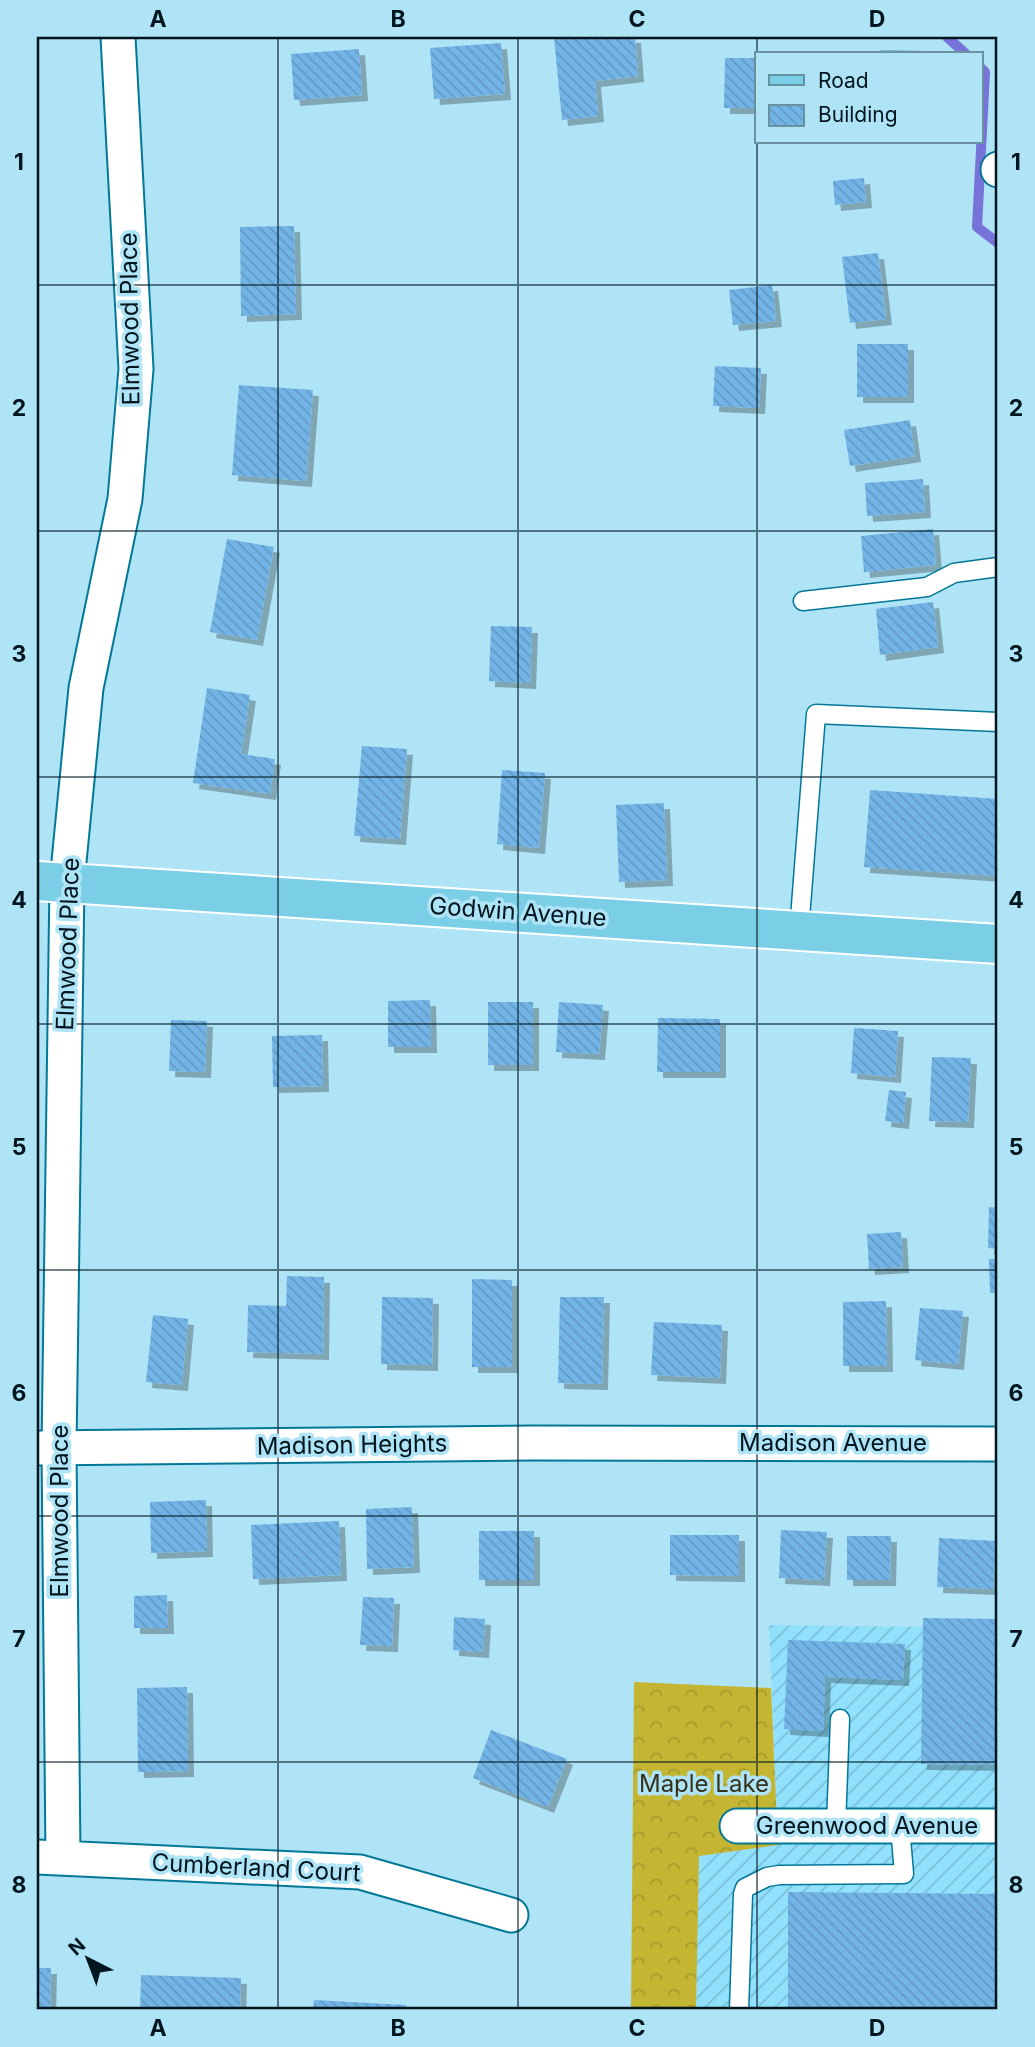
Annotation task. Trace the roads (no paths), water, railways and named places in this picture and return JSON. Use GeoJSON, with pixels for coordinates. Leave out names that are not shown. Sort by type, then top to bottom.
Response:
{"type":"FeatureCollection","features":[{"type":"Feature","properties":{"kind":"main road","name":"Godwin Avenue"},"geometry":{"type":"LineString","coordinates":[[52,882],[998,944]]}},
{"type":"Feature","properties":{"kind":"street","name":"Elmwood Place"},"geometry":{"type":"LineString","coordinates":[[50,1857],[48,1448],[52,882],[86,688],[125,499],[136,369],[118,37]]}},
{"type":"Feature","properties":{"kind":"street","name":"Madison Heights"},"geometry":{"type":"LineString","coordinates":[[48,1448],[667,1443]]}},
{"type":"Feature","properties":{"kind":"street","name":"Madison Avenue"},"geometry":{"type":"LineString","coordinates":[[667,1443],[998,1444]]}},
{"type":"Feature","properties":{"kind":"street","name":"Greenwood Avenue"},"geometry":{"type":"LineString","coordinates":[[737,1826],[998,1826]]}},
{"type":"Feature","properties":{"kind":"street","name":"Cumberland Court"},"geometry":{"type":"LineString","coordinates":[[50,1857],[360,1872],[511,1916]]}},
{"type":"Feature","properties":{"kind":"lane"},"geometry":{"type":"LineString","coordinates":[[803,601],[927,587],[954,573],[998,568]]}},
{"type":"Feature","properties":{"kind":"lane"},"geometry":{"type":"LineString","coordinates":[[799,931],[816,714],[998,722]]}},
{"type":"Feature","properties":{"kind":"lane"},"geometry":{"type":"LineString","coordinates":[[836,1826],[839,1719]]}},
{"type":"Feature","properties":{"kind":"lane"},"geometry":{"type":"LineString","coordinates":[[739,2010],[745,1888],[767,1877],[779,1875],[904,1874],[900,1826]]}},
{"type":"Feature","properties":{"kind":"waterway"},"geometry":{"type":"LineString","coordinates":[[947,37],[964,52]]}},
{"type":"Feature","properties":{"kind":"waterway"},"geometry":{"type":"LineString","coordinates":[[982,69],[985,72],[982,130]]}},
{"type":"Feature","properties":{"kind":"waterway"},"geometry":{"type":"LineString","coordinates":[[981,144],[977,227],[998,243]]}},
{"type":"Feature","properties":{"kind":"park label","name":"Maple Lake"},"geometry":{"type":"Point","coordinates":[704,1784]}}]}
